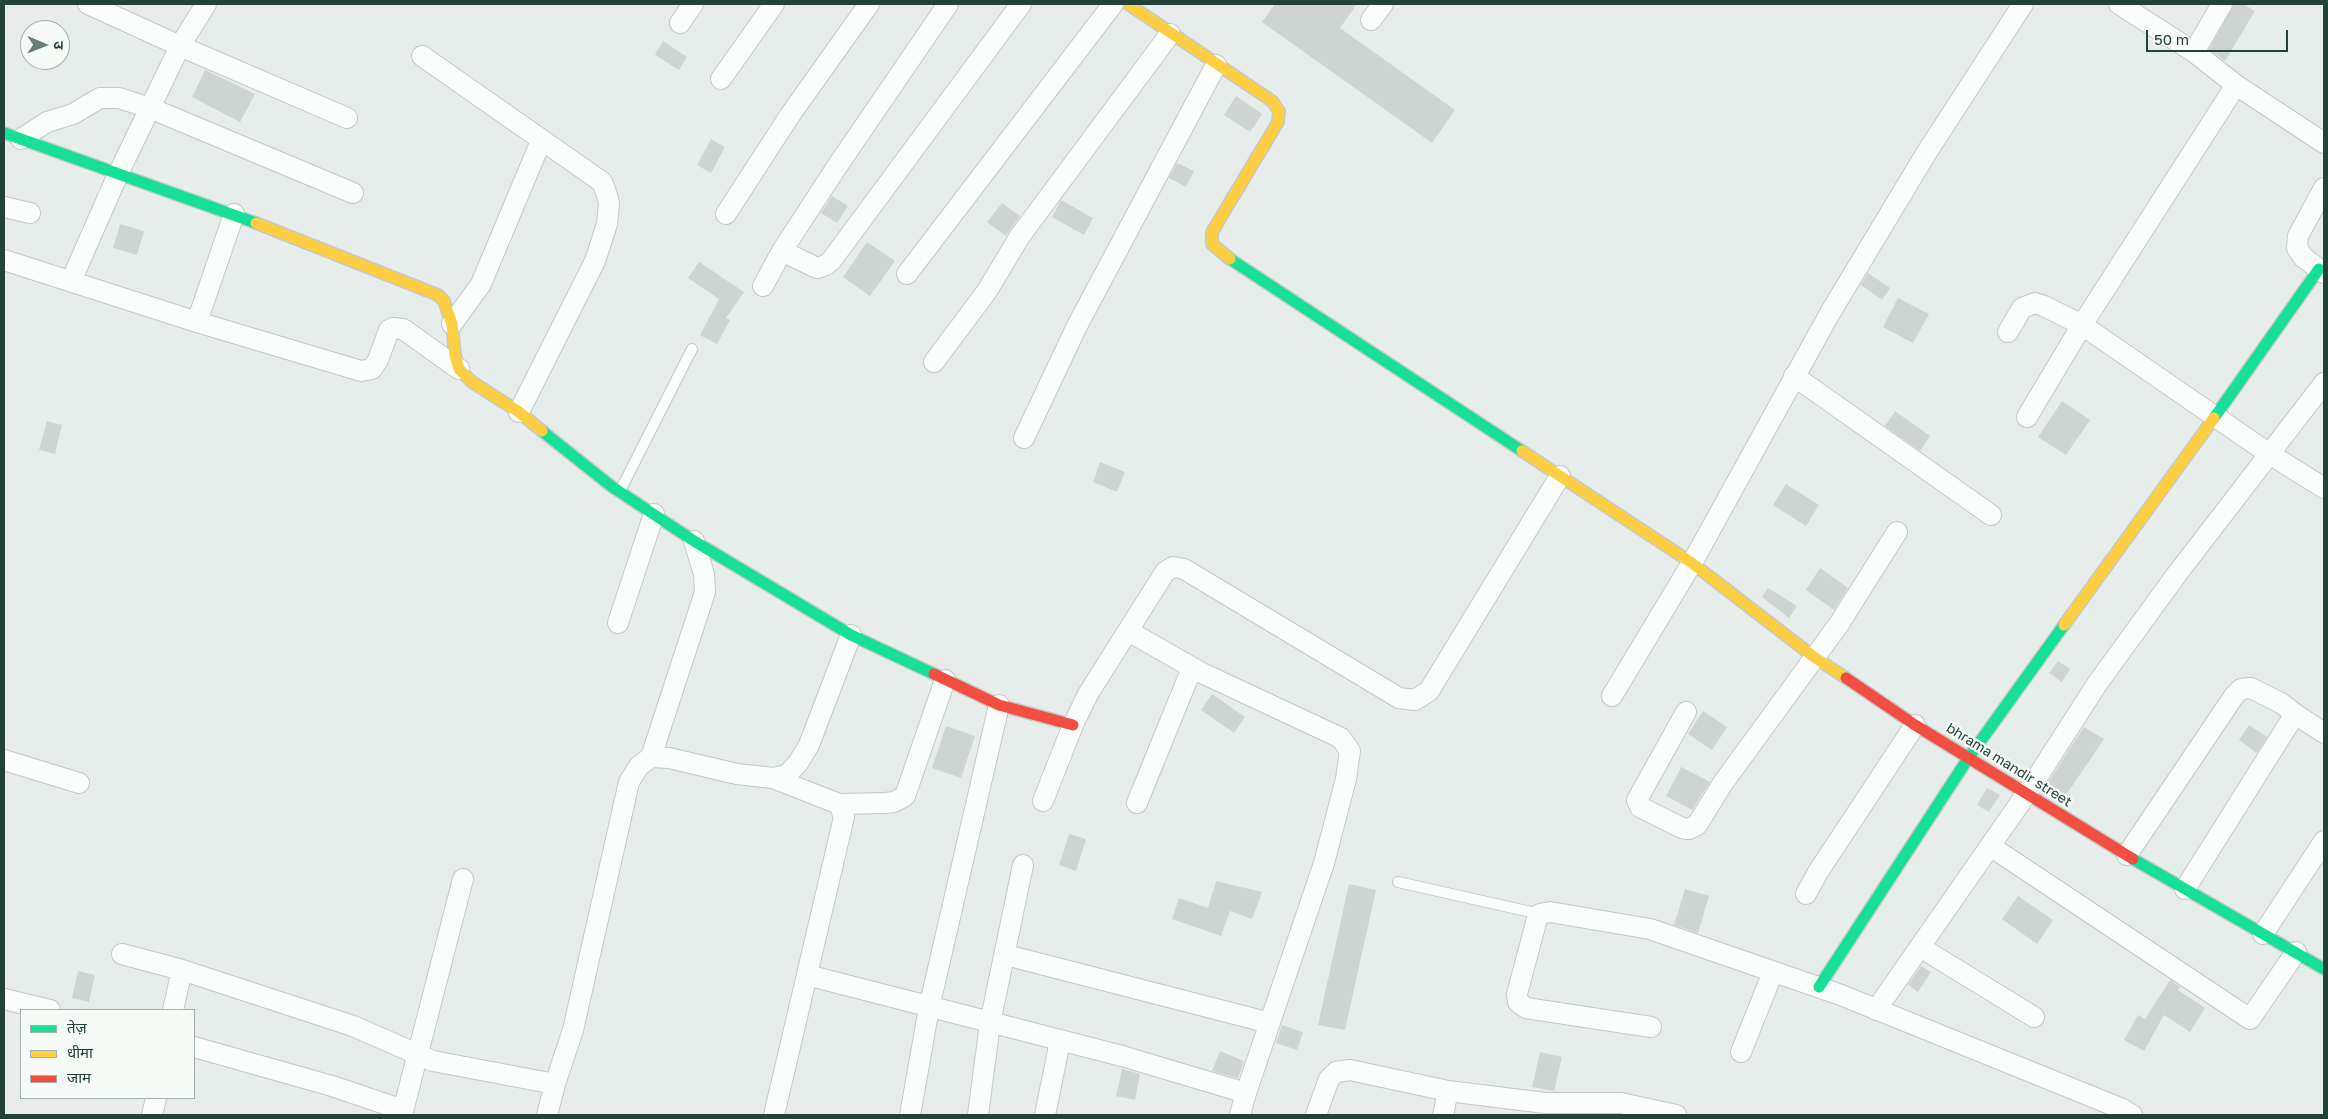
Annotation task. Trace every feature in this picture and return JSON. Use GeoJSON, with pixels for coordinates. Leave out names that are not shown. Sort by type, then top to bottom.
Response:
{"type":"FeatureCollection","features":[{"type":"Feature","properties":{"kind":"street"},"geometry":{"type":"LineString","coordinates":[[88,4],[347,118]]}},
{"type":"Feature","properties":{"kind":"street"},"geometry":{"type":"LineString","coordinates":[[71,281],[119,172],[180,46],[206,4]]}},
{"type":"Feature","properties":{"kind":"street"},"geometry":{"type":"LineString","coordinates":[[680,23],[693,4]]}},
{"type":"Feature","properties":{"kind":"street"},"geometry":{"type":"LineString","coordinates":[[721,79],[774,4]]}},
{"type":"Feature","properties":{"kind":"street"},"geometry":{"type":"LineString","coordinates":[[726,214],[790,116],[869,4]]}},
{"type":"Feature","properties":{"kind":"street"},"geometry":{"type":"LineString","coordinates":[[763,286],[782,251],[948,4]]}},
{"type":"Feature","properties":{"kind":"street"},"geometry":{"type":"LineString","coordinates":[[782,251],[817,268],[826,266],[831,261],[1021,4]]}},
{"type":"Feature","properties":{"kind":"street"},"geometry":{"type":"LineString","coordinates":[[907,274],[1113,4]]}},
{"type":"Feature","properties":{"kind":"street","name":"bhrama mandir street"},"geometry":{"type":"LineString","coordinates":[[1128,4],[1272,101],[1278,111],[1278,122],[1212,232],[1212,244],[1217,250],[1692,563],[1814,657],[1915,725],[2127,855],[2324,969]]}},
{"type":"Feature","properties":{"kind":"street"},"geometry":{"type":"LineString","coordinates":[[1371,20],[1383,4]]}},
{"type":"Feature","properties":{"kind":"street"},"geometry":{"type":"LineString","coordinates":[[1612,696],[1692,563],[1794,376],[1927,152],[2023,4]]}},
{"type":"Feature","properties":{"kind":"street"},"geometry":{"type":"LineString","coordinates":[[2119,4],[2194,52],[2236,85],[2324,143]]}},
{"type":"Feature","properties":{"kind":"street"},"geometry":{"type":"LineString","coordinates":[[2194,52],[2222,4]]}},
{"type":"Feature","properties":{"kind":"street"},"geometry":{"type":"LineString","coordinates":[[934,362],[986,291],[1020,236],[1170,34]]}},
{"type":"Feature","properties":{"kind":"street"},"geometry":{"type":"LineString","coordinates":[[422,56],[602,182],[608,203],[607,224],[595,261],[519,412]]}},
{"type":"Feature","properties":{"kind":"street"},"geometry":{"type":"LineString","coordinates":[[1024,438],[1077,326],[1216,65]]}},
{"type":"Feature","properties":{"kind":"street"},"geometry":{"type":"LineString","coordinates":[[2028,417],[2082,325],[2236,85]]}},
{"type":"Feature","properties":{"kind":"street"},"geometry":{"type":"LineString","coordinates":[[12,136],[73,114],[100,98],[119,98],[150,108],[354,193]]}},
{"type":"Feature","properties":{"kind":"street"},"geometry":{"type":"LineString","coordinates":[[12,136],[119,172],[234,214],[438,295],[444,301],[452,324],[455,355],[460,369]]}},
{"type":"Feature","properties":{"kind":"street"},"geometry":{"type":"LineString","coordinates":[[452,324],[481,284],[541,141]]}},
{"type":"Feature","properties":{"kind":"street"},"geometry":{"type":"LineString","coordinates":[[1819,987],[1969,757],[2321,271],[2303,257],[2297,248],[2298,236],[2324,188]]}},
{"type":"Feature","properties":{"kind":"street"},"geometry":{"type":"LineString","coordinates":[[4,207],[30,213]]}},
{"type":"Feature","properties":{"kind":"street"},"geometry":{"type":"LineString","coordinates":[[197,322],[234,214]]}},
{"type":"Feature","properties":{"kind":"street"},"geometry":{"type":"LineString","coordinates":[[4,260],[197,322],[367,371],[372,370],[378,360],[389,330],[393,328],[403,329],[460,369],[472,382],[519,412],[620,492],[694,541],[852,635],[999,705],[1073,725]]}},
{"type":"Feature","properties":{"kind":"street"},"geometry":{"type":"LineString","coordinates":[[2008,332],[2022,308],[2035,303],[2082,325],[2271,455],[2324,488]]}},
{"type":"Feature","properties":{"kind":"street"},"geometry":{"type":"LineString","coordinates":[[1794,376],[1991,515]]}},
{"type":"Feature","properties":{"kind":"street"},"geometry":{"type":"LineString","coordinates":[[1876,1010],[2027,793],[2097,684],[2177,574],[2271,455],[2324,383]]}},
{"type":"Feature","properties":{"kind":"street"},"geometry":{"type":"LineString","coordinates":[[1043,801],[1073,725],[1088,694],[1165,572],[1173,567],[1184,569],[1399,698],[1415,700],[1429,692],[1560,476]]}},
{"type":"Feature","properties":{"kind":"street"},"geometry":{"type":"LineString","coordinates":[[618,623],[654,514]]}},
{"type":"Feature","properties":{"kind":"street"},"geometry":{"type":"LineString","coordinates":[[1686,712],[1637,800],[1640,807],[1682,828],[1689,829],[1697,825],[1723,783],[1839,624],[1897,532]]}},
{"type":"Feature","properties":{"kind":"street"},"geometry":{"type":"LineString","coordinates":[[547,1115],[555,1084],[574,1030],[629,782],[639,766],[651,757],[705,592],[704,574],[694,541]]}},
{"type":"Feature","properties":{"kind":"street"},"geometry":{"type":"LineString","coordinates":[[1128,631],[1192,668],[1341,738],[1350,751],[1346,779],[1324,862],[1240,1115]]}},
{"type":"Feature","properties":{"kind":"street"},"geometry":{"type":"LineString","coordinates":[[772,778],[787,774],[798,763],[809,745],[852,635]]}},
{"type":"Feature","properties":{"kind":"street"},"geometry":{"type":"LineString","coordinates":[[1137,803],[1192,668]]}},
{"type":"Feature","properties":{"kind":"street"},"geometry":{"type":"LineString","coordinates":[[651,757],[669,758],[737,774],[772,778],[839,804],[894,802],[905,796],[946,680]]}},
{"type":"Feature","properties":{"kind":"street"},"geometry":{"type":"LineString","coordinates":[[2127,855],[2234,696],[2241,690],[2251,688],[2281,703],[2324,734]]}},
{"type":"Feature","properties":{"kind":"street"},"geometry":{"type":"LineString","coordinates":[[910,1115],[929,1008],[999,705]]}},
{"type":"Feature","properties":{"kind":"street"},"geometry":{"type":"LineString","coordinates":[[2185,889],[2295,714]]}},
{"type":"Feature","properties":{"kind":"street"},"geometry":{"type":"LineString","coordinates":[[1806,894],[1818,872],[1915,725]]}},
{"type":"Feature","properties":{"kind":"street"},"geometry":{"type":"LineString","coordinates":[[4,760],[79,783]]}},
{"type":"Feature","properties":{"kind":"street"},"geometry":{"type":"LineString","coordinates":[[774,1115],[843,824],[844,817],[839,804]]}},
{"type":"Feature","properties":{"kind":"street"},"geometry":{"type":"LineString","coordinates":[[2263,934],[2324,842]]}},
{"type":"Feature","properties":{"kind":"street"},"geometry":{"type":"LineString","coordinates":[[1990,846],[2250,1020],[2296,952]]}},
{"type":"Feature","properties":{"kind":"street"},"geometry":{"type":"LineString","coordinates":[[978,1115],[990,1024],[1006,955],[1023,865]]}},
{"type":"Feature","properties":{"kind":"street"},"geometry":{"type":"LineString","coordinates":[[195,1047],[332,1086],[402,1112],[419,1055],[463,879]]}},
{"type":"Feature","properties":{"kind":"street"},"geometry":{"type":"LineString","coordinates":[[1651,1028],[1526,1008],[1518,1002],[1517,994],[1537,919],[1540,914],[1550,912],[1650,929],[1819,987],[2120,1108],[2132,1115]]}},
{"type":"Feature","properties":{"kind":"street"},"geometry":{"type":"LineString","coordinates":[[1920,946],[2034,1017]]}},
{"type":"Feature","properties":{"kind":"street"},"geometry":{"type":"LineString","coordinates":[[122,954],[182,970],[352,1026],[433,1061],[555,1084]]}},
{"type":"Feature","properties":{"kind":"street"},"geometry":{"type":"LineString","coordinates":[[1006,955],[1270,1023]]}},
{"type":"Feature","properties":{"kind":"street"},"geometry":{"type":"LineString","coordinates":[[173,1009],[182,970]]}},
{"type":"Feature","properties":{"kind":"street"},"geometry":{"type":"LineString","coordinates":[[1741,1052],[1773,972]]}},
{"type":"Feature","properties":{"kind":"street"},"geometry":{"type":"LineString","coordinates":[[806,975],[990,1024],[1122,1056],[1246,1093]]}},
{"type":"Feature","properties":{"kind":"street"},"geometry":{"type":"LineString","coordinates":[[4,998],[46,1009]]}},
{"type":"Feature","properties":{"kind":"street"},"geometry":{"type":"LineString","coordinates":[[1045,1115],[1060,1041]]}},
{"type":"Feature","properties":{"kind":"street"},"geometry":{"type":"LineString","coordinates":[[1316,1115],[1329,1079],[1336,1072],[1350,1070],[1448,1091],[1585,1108],[1621,1103],[1676,1115]]}},
{"type":"Feature","properties":{"kind":"street"},"geometry":{"type":"LineString","coordinates":[[1443,1115],[1448,1091]]}},
{"type":"Feature","properties":{"kind":"street"},"geometry":{"type":"LineString","coordinates":[[152,1115],[156,1099]]}},
{"type":"Feature","properties":{"kind":"lane"},"geometry":{"type":"LineString","coordinates":[[620,492],[692,349]]}},
{"type":"Feature","properties":{"kind":"lane"},"geometry":{"type":"LineString","coordinates":[[1398,882],[1540,914]]}},
{"type":"Feature","properties":{"kind":"building"},"geometry":{"type":"Polygon","coordinates":[[[1275,4],[1357,4],[1340,28],[1455,110],[1432,143],[1262,22],[1275,4]]]}},
{"type":"Feature","properties":{"kind":"building"},"geometry":{"type":"Polygon","coordinates":[[[2234,4],[2243,4],[2255,11],[2225,61],[2209,49],[2234,4]]]}},
{"type":"Feature","properties":{"kind":"building"},"geometry":{"type":"Polygon","coordinates":[[[663,41],[687,57],[679,70],[655,55],[663,41]]]}},
{"type":"Feature","properties":{"kind":"building"},"geometry":{"type":"Polygon","coordinates":[[[205,70],[255,94],[240,122],[192,97],[205,70]]]}},
{"type":"Feature","properties":{"kind":"building"},"geometry":{"type":"Polygon","coordinates":[[[1236,96],[1262,114],[1250,132],[1224,115],[1236,96]]]}},
{"type":"Feature","properties":{"kind":"building"},"geometry":{"type":"Polygon","coordinates":[[[711,139],[725,147],[711,173],[697,165],[711,139]]]}},
{"type":"Feature","properties":{"kind":"building"},"geometry":{"type":"Polygon","coordinates":[[[1177,163],[1194,171],[1186,187],[1169,178],[1177,163]]]}},
{"type":"Feature","properties":{"kind":"building"},"geometry":{"type":"Polygon","coordinates":[[[832,196],[848,206],[837,223],[821,213],[832,196]]]}},
{"type":"Feature","properties":{"kind":"building"},"geometry":{"type":"Polygon","coordinates":[[[1061,200],[1093,218],[1084,235],[1052,217],[1061,200]]]}},
{"type":"Feature","properties":{"kind":"building"},"geometry":{"type":"Polygon","coordinates":[[[1002,203],[1020,216],[1006,236],[987,222],[1002,203]]]}},
{"type":"Feature","properties":{"kind":"building"},"geometry":{"type":"Polygon","coordinates":[[[120,224],[144,231],[137,255],[113,248],[120,224]]]}},
{"type":"Feature","properties":{"kind":"building"},"geometry":{"type":"Polygon","coordinates":[[[867,242],[895,261],[870,296],[843,277],[867,242]]]}},
{"type":"Feature","properties":{"kind":"building"},"geometry":{"type":"Polygon","coordinates":[[[699,262],[744,292],[726,318],[730,320],[717,344],[700,335],[719,299],[688,278],[699,262]]]}},
{"type":"Feature","properties":{"kind":"building"},"geometry":{"type":"Polygon","coordinates":[[[1868,273],[1890,288],[1882,300],[1861,285],[1868,273]]]}},
{"type":"Feature","properties":{"kind":"building"},"geometry":{"type":"Polygon","coordinates":[[[1898,298],[1929,314],[1913,343],[1883,327],[1898,298]]]}},
{"type":"Feature","properties":{"kind":"building"},"geometry":{"type":"Polygon","coordinates":[[[2062,401],[2090,420],[2066,455],[2038,437],[2062,401]]]}},
{"type":"Feature","properties":{"kind":"building"},"geometry":{"type":"Polygon","coordinates":[[[1895,411],[1930,436],[1920,451],[1885,426],[1895,411]]]}},
{"type":"Feature","properties":{"kind":"building"},"geometry":{"type":"Polygon","coordinates":[[[47,421],[62,425],[55,454],[39,450],[47,421]]]}},
{"type":"Feature","properties":{"kind":"building"},"geometry":{"type":"Polygon","coordinates":[[[1100,462],[1125,472],[1117,492],[1093,482],[1100,462]]]}},
{"type":"Feature","properties":{"kind":"building"},"geometry":{"type":"Polygon","coordinates":[[[1786,484],[1819,505],[1806,526],[1773,505],[1786,484]]]}},
{"type":"Feature","properties":{"kind":"building"},"geometry":{"type":"Polygon","coordinates":[[[1820,568],[1848,588],[1834,610],[1806,590],[1820,568]]]}},
{"type":"Feature","properties":{"kind":"building"},"geometry":{"type":"Polygon","coordinates":[[[1768,588],[1797,606],[1789,618],[1762,597],[1768,588]]]}},
{"type":"Feature","properties":{"kind":"building"},"geometry":{"type":"Polygon","coordinates":[[[2058,661],[2070,669],[2062,682],[2049,673],[2058,661]]]}},
{"type":"Feature","properties":{"kind":"building"},"geometry":{"type":"Polygon","coordinates":[[[1212,694],[1245,717],[1234,733],[1201,710],[1212,694]]]}},
{"type":"Feature","properties":{"kind":"building"},"geometry":{"type":"Polygon","coordinates":[[[1703,711],[1727,727],[1712,750],[1688,734],[1703,711]]]}},
{"type":"Feature","properties":{"kind":"building"},"geometry":{"type":"Polygon","coordinates":[[[2249,725],[2267,737],[2257,753],[2239,740],[2249,725]]]}},
{"type":"Feature","properties":{"kind":"building"},"geometry":{"type":"Polygon","coordinates":[[[946,726],[975,736],[961,778],[932,768],[946,726]]]}},
{"type":"Feature","properties":{"kind":"building"},"geometry":{"type":"Polygon","coordinates":[[[2084,727],[2104,739],[2064,798],[2045,787],[2084,727]]]}},
{"type":"Feature","properties":{"kind":"building"},"geometry":{"type":"Polygon","coordinates":[[[1681,767],[1710,782],[1692,810],[1666,796],[1681,767]]]}},
{"type":"Feature","properties":{"kind":"building"},"geometry":{"type":"Polygon","coordinates":[[[1987,788],[2000,795],[1989,812],[1977,805],[1987,788]]]}},
{"type":"Feature","properties":{"kind":"building"},"geometry":{"type":"Polygon","coordinates":[[[1069,834],[1086,839],[1076,871],[1059,865],[1069,834]]]}},
{"type":"Feature","properties":{"kind":"building"},"geometry":{"type":"Polygon","coordinates":[[[1216,881],[1262,892],[1252,919],[1230,911],[1221,936],[1172,919],[1179,898],[1208,908],[1216,881]]]}},
{"type":"Feature","properties":{"kind":"building"},"geometry":{"type":"Polygon","coordinates":[[[1349,884],[1376,890],[1345,1030],[1318,1025],[1349,884]]]}},
{"type":"Feature","properties":{"kind":"building"},"geometry":{"type":"Polygon","coordinates":[[[1685,889],[1709,896],[1698,933],[1674,925],[1685,889]]]}},
{"type":"Feature","properties":{"kind":"building"},"geometry":{"type":"Polygon","coordinates":[[[2018,896],[2053,920],[2037,944],[2002,919],[2018,896]]]}},
{"type":"Feature","properties":{"kind":"building"},"geometry":{"type":"Polygon","coordinates":[[[1921,966],[1931,972],[1918,992],[1908,985],[1921,966]]]}},
{"type":"Feature","properties":{"kind":"building"},"geometry":{"type":"Polygon","coordinates":[[[78,971],[95,975],[89,1002],[72,998],[78,971]]]}},
{"type":"Feature","properties":{"kind":"building"},"geometry":{"type":"Polygon","coordinates":[[[2170,980],[2180,987],[2178,990],[2205,1008],[2190,1032],[2164,1015],[2144,1051],[2124,1040],[2138,1015],[2145,1019],[2170,980]]]}},
{"type":"Feature","properties":{"kind":"building"},"geometry":{"type":"Polygon","coordinates":[[[1282,1025],[1303,1032],[1297,1050],[1276,1043],[1282,1025]]]}},
{"type":"Feature","properties":{"kind":"building"},"geometry":{"type":"Polygon","coordinates":[[[1220,1051],[1244,1061],[1238,1078],[1212,1071],[1220,1051]]]}},
{"type":"Feature","properties":{"kind":"building"},"geometry":{"type":"Polygon","coordinates":[[[1540,1052],[1562,1057],[1554,1091],[1532,1087],[1540,1052]]]}},
{"type":"Feature","properties":{"kind":"building"},"geometry":{"type":"Polygon","coordinates":[[[1122,1069],[1140,1074],[1135,1100],[1116,1096],[1122,1069]]]}},
{"type":"Feature","properties":{"kind":"traffic: fast"},"geometry":{"type":"LineString","coordinates":[[4,133],[256,223]]}},
{"type":"Feature","properties":{"kind":"traffic: fast"},"geometry":{"type":"LineString","coordinates":[[1230,259],[1522,451]]}},
{"type":"Feature","properties":{"kind":"traffic: fast"},"geometry":{"type":"LineString","coordinates":[[2214,418],[2319,269]]}},
{"type":"Feature","properties":{"kind":"traffic: fast"},"geometry":{"type":"LineString","coordinates":[[542,431],[611,486],[694,541],[851,635],[934,674]]}},
{"type":"Feature","properties":{"kind":"traffic: fast"},"geometry":{"type":"LineString","coordinates":[[1819,987],[1969,757],[2064,625]]}},
{"type":"Feature","properties":{"kind":"traffic: fast"},"geometry":{"type":"LineString","coordinates":[[2133,859],[2324,969]]}},
{"type":"Feature","properties":{"kind":"traffic: slow"},"geometry":{"type":"LineString","coordinates":[[1128,4],[1272,101],[1279,111],[1278,122],[1212,232],[1212,244],[1230,259]]}},
{"type":"Feature","properties":{"kind":"traffic: slow"},"geometry":{"type":"LineString","coordinates":[[256,223],[438,295],[444,301],[452,324],[455,355],[459,369],[472,382],[519,412],[542,431]]}},
{"type":"Feature","properties":{"kind":"traffic: slow"},"geometry":{"type":"LineString","coordinates":[[2064,625],[2214,418]]}},
{"type":"Feature","properties":{"kind":"traffic: slow"},"geometry":{"type":"LineString","coordinates":[[1522,451],[1692,563],[1814,657],[1846,678]]}},
{"type":"Feature","properties":{"kind":"traffic: jam"},"geometry":{"type":"LineString","coordinates":[[934,674],[999,705],[1073,725]]}},
{"type":"Feature","properties":{"kind":"traffic: jam"},"geometry":{"type":"LineString","coordinates":[[1846,678],[1915,725],[2133,859]]}}]}
